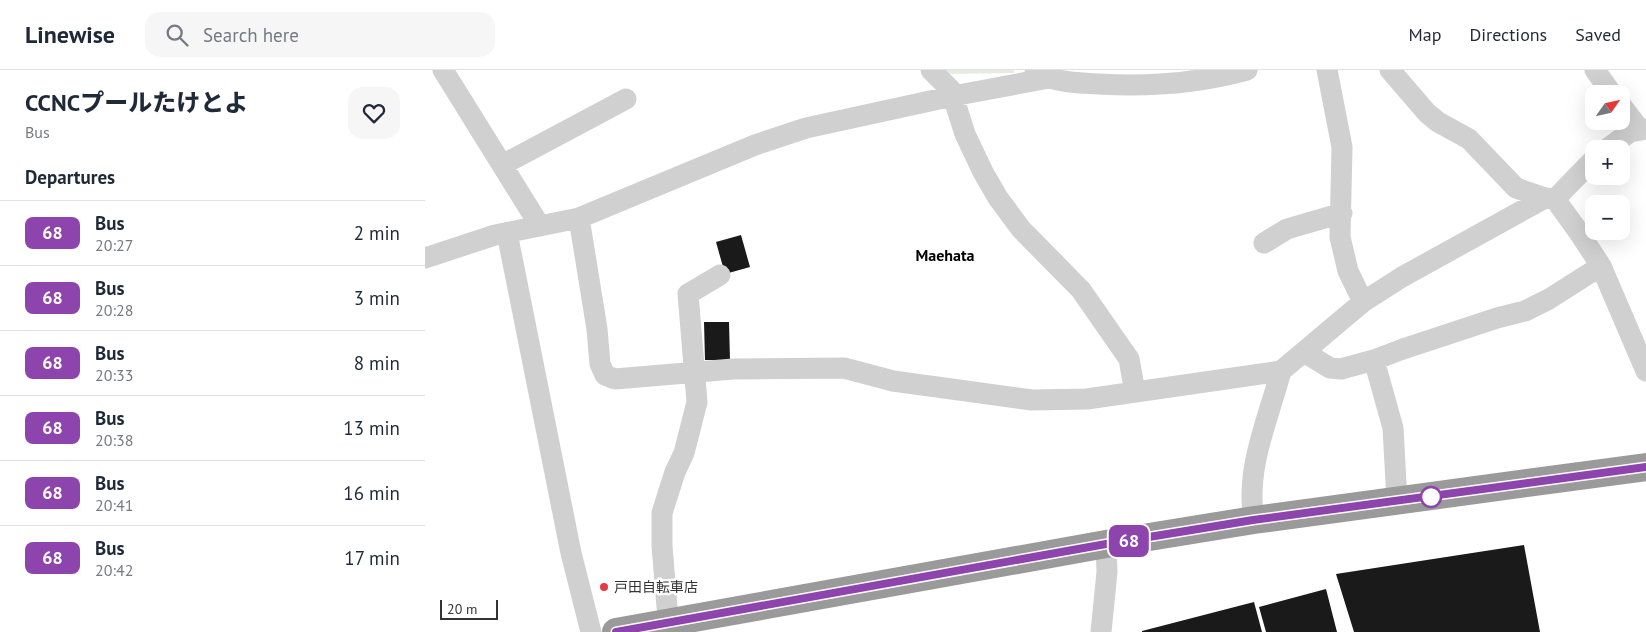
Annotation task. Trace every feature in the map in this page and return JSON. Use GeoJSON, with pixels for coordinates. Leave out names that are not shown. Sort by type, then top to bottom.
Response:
{"type":"FeatureCollection","features":[{"type":"Feature","properties":{"kind":"highway"},"geometry":{"type":"LineString","coordinates":[[616,632],[1106,544],[1253,520],[1646,467]]}},
{"type":"Feature","properties":{"kind":"street"},"geometry":{"type":"LineString","coordinates":[[443,70],[540,226]]}},
{"type":"Feature","properties":{"kind":"street"},"geometry":{"type":"LineString","coordinates":[[931,70],[951,90],[965,134],[998,198],[1021,229],[1081,290],[1129,359],[1135,392]]}},
{"type":"Feature","properties":{"kind":"street"},"geometry":{"type":"LineString","coordinates":[[425,258],[495,235],[579,218],[755,145],[822,124],[903,108],[1038,73],[1071,83],[1156,85],[1211,78],[1247,70]]}},
{"type":"Feature","properties":{"kind":"street"},"geometry":{"type":"LineString","coordinates":[[1327,70],[1342,147],[1340,237],[1348,271],[1363,302]]}},
{"type":"Feature","properties":{"kind":"street"},"geometry":{"type":"LineString","coordinates":[[1390,70],[1427,113],[1438,122],[1469,139],[1516,188],[1550,199],[1578,231],[1601,266],[1646,371]]}},
{"type":"Feature","properties":{"kind":"street"},"geometry":{"type":"LineString","coordinates":[[1595,70],[1606,85]]}},
{"type":"Feature","properties":{"kind":"street"},"geometry":{"type":"LineString","coordinates":[[502,165],[625,98]]}},
{"type":"Feature","properties":{"kind":"street"},"geometry":{"type":"LineString","coordinates":[[1619,140],[1630,132],[1643,129],[1630,115]]}},
{"type":"Feature","properties":{"kind":"street"},"geometry":{"type":"LineString","coordinates":[[579,218],[597,328],[600,364],[605,374],[615,378],[733,369],[844,368],[893,380],[1032,400],[1087,399],[1281,371],[1363,302],[1402,277],[1550,199],[1585,167]]}},
{"type":"Feature","properties":{"kind":"street"},"geometry":{"type":"LineString","coordinates":[[1264,243],[1287,229],[1342,213]]}},
{"type":"Feature","properties":{"kind":"street"},"geometry":{"type":"LineString","coordinates":[[507,233],[571,553],[591,632]]}},
{"type":"Feature","properties":{"kind":"street"},"geometry":{"type":"LineString","coordinates":[[1304,352],[1331,368],[1341,368],[1374,360],[1422,342],[1497,318],[1525,312],[1601,266]]}},
{"type":"Feature","properties":{"kind":"street"},"geometry":{"type":"LineString","coordinates":[[670,621],[662,546],[662,513],[675,472],[685,453],[697,402],[688,294],[720,275]]}},
{"type":"Feature","properties":{"kind":"street"},"geometry":{"type":"LineString","coordinates":[[1374,360],[1393,428],[1397,501]]}},
{"type":"Feature","properties":{"kind":"street"},"geometry":{"type":"LineString","coordinates":[[1253,520],[1251,505],[1253,476],[1261,438],[1281,371]]}},
{"type":"Feature","properties":{"kind":"street"},"geometry":{"type":"LineString","coordinates":[[1101,632],[1107,572],[1106,544]]}},
{"type":"Feature","properties":{"kind":"shaded area"},"geometry":{"type":"Polygon","coordinates":[[[943,70],[1014,70],[1014,73],[947,74],[943,70]]]}},
{"type":"Feature","properties":{"kind":"building"},"geometry":{"type":"Polygon","coordinates":[[[741,235],[750,267],[725,274],[716,242],[741,235]]]}},
{"type":"Feature","properties":{"kind":"building"},"geometry":{"type":"Polygon","coordinates":[[[704,322],[729,322],[730,360],[705,360],[704,322]]]}},
{"type":"Feature","properties":{"kind":"building"},"geometry":{"type":"Polygon","coordinates":[[[1524,545],[1540,632],[1354,632],[1336,574],[1524,545]]]}},
{"type":"Feature","properties":{"kind":"building"},"geometry":{"type":"Polygon","coordinates":[[[1326,589],[1337,632],[1266,632],[1259,607],[1326,589]]]}},
{"type":"Feature","properties":{"kind":"building"},"geometry":{"type":"Polygon","coordinates":[[[1254,602],[1262,632],[1142,632],[1142,631],[1254,602]]]}},
{"type":"Feature","properties":{"kind":"bus line","name":"68"},"geometry":{"type":"LineString","coordinates":[[616,632],[1106,544],[1253,520],[1646,467]]}},
{"type":"Feature","properties":{"kind":"place","name":"戸田自転車店"},"geometry":{"type":"Point","coordinates":[604,587]}},
{"type":"Feature","properties":{"kind":"district","name":"Maehata"},"geometry":{"type":"Point","coordinates":[945,255]}}]}
